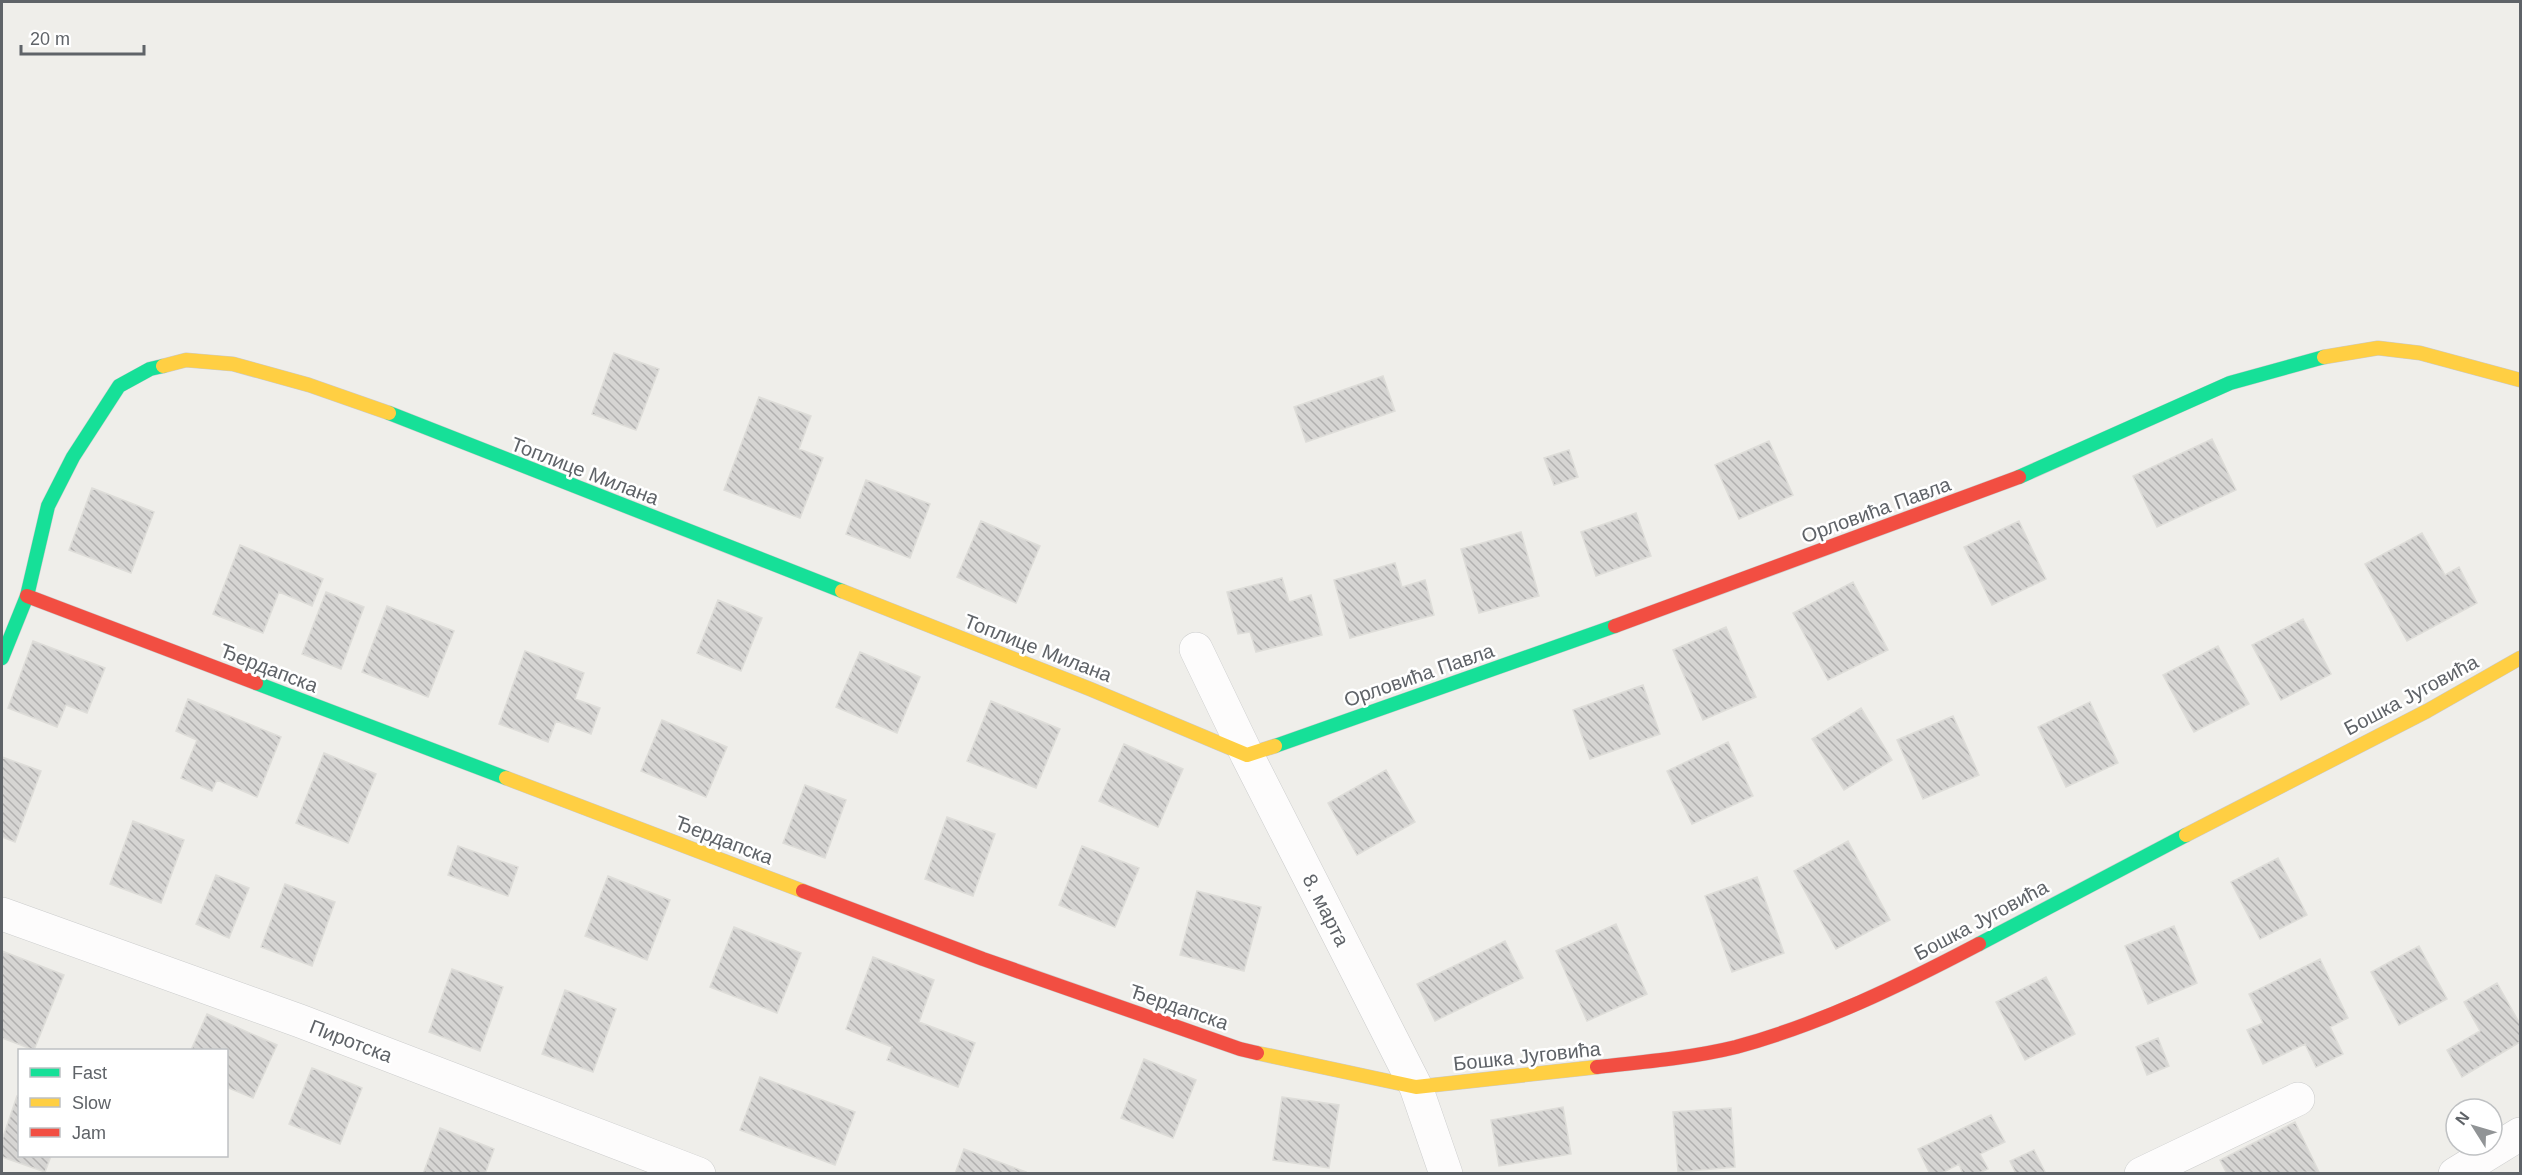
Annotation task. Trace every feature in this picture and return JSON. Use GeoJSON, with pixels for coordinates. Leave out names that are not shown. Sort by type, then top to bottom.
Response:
{"type":"FeatureCollection","features":[{"type":"Feature","properties":{"kind":"street","name":"Орловића Павла"},"geometry":{"type":"LineString","coordinates":[[1247,755],[1492,671],[2006,483],[2230,383],[2325,357],[2378,348],[2420,353],[2520,380]]}},
{"type":"Feature","properties":{"kind":"street","name":"Топлице Милана"},"geometry":{"type":"LineString","coordinates":[[2,658],[27,596],[48,506],[73,457],[119,386],[150,369],[186,360],[233,364],[309,385],[384,411],[1090,688],[1247,755]]}},
{"type":"Feature","properties":{"kind":"street","name":"Ђердапска"},"geometry":{"type":"LineString","coordinates":[[27,596],[983,959],[1240,1049],[1416,1087]]}},
{"type":"Feature","properties":{"kind":"street","name":"8. марта"},"geometry":{"type":"LineString","coordinates":[[1196,650],[1416,1087],[1446,1173]]}},
{"type":"Feature","properties":{"kind":"street","name":"Бошка Југовића"},"geometry":{"type":"LineString","coordinates":[[1416,1087],[1647,1062],[1735,1047],[1819,1021],[1937,966],[2117,870],[2417,716],[2520,658]]}},
{"type":"Feature","properties":{"kind":"street","name":"Пиротска"},"geometry":{"type":"LineString","coordinates":[[2,914],[300,1021],[699,1173]]}},
{"type":"Feature","properties":{"kind":"street"},"geometry":{"type":"LineString","coordinates":[[2141,1173],[2298,1099]]}},
{"type":"Feature","properties":{"kind":"street"},"geometry":{"type":"LineString","coordinates":[[2455,1173],[2520,1134]]}},
{"type":"Feature","properties":{"kind":"building"},"geometry":{"type":"Polygon","coordinates":[[[614,353],[659,369],[636,430],[592,414],[614,353]]]}},
{"type":"Feature","properties":{"kind":"building"},"geometry":{"type":"Polygon","coordinates":[[[1383,376],[1395,411],[1306,442],[1294,407],[1383,376]]]}},
{"type":"Feature","properties":{"kind":"building"},"geometry":{"type":"Polygon","coordinates":[[[759,397],[811,416],[799,449],[823,458],[800,518],[724,490],[759,397]]]}},
{"type":"Feature","properties":{"kind":"building"},"geometry":{"type":"Polygon","coordinates":[[[2212,439],[2236,490],[2157,527],[2133,476],[2212,439]]]}},
{"type":"Feature","properties":{"kind":"building"},"geometry":{"type":"Polygon","coordinates":[[[1769,441],[1793,495],[1739,519],[1715,465],[1769,441]]]}},
{"type":"Feature","properties":{"kind":"building"},"geometry":{"type":"Polygon","coordinates":[[[1569,450],[1578,477],[1554,485],[1544,458],[1569,450]]]}},
{"type":"Feature","properties":{"kind":"building"},"geometry":{"type":"Polygon","coordinates":[[[866,480],[930,504],[910,558],[846,534],[866,480]]]}},
{"type":"Feature","properties":{"kind":"building"},"geometry":{"type":"Polygon","coordinates":[[[92,488],[154,512],[131,573],[69,550],[92,488]]]}},
{"type":"Feature","properties":{"kind":"building"},"geometry":{"type":"Polygon","coordinates":[[[1636,513],[1651,556],[1596,576],[1581,532],[1636,513]]]}},
{"type":"Feature","properties":{"kind":"building"},"geometry":{"type":"Polygon","coordinates":[[[981,521],[1040,546],[1016,603],[957,577],[981,521]]]}},
{"type":"Feature","properties":{"kind":"building"},"geometry":{"type":"Polygon","coordinates":[[[2019,521],[2046,579],[1992,605],[1964,547],[2019,521]]]}},
{"type":"Feature","properties":{"kind":"building"},"geometry":{"type":"Polygon","coordinates":[[[1521,532],[1539,596],[1479,613],[1461,549],[1521,532]]]}},
{"type":"Feature","properties":{"kind":"building"},"geometry":{"type":"Polygon","coordinates":[[[2422,533],[2445,575],[2459,567],[2477,603],[2407,641],[2365,564],[2422,533]]]}},
{"type":"Feature","properties":{"kind":"building"},"geometry":{"type":"Polygon","coordinates":[[[240,545],[323,579],[312,606],[279,592],[263,633],[213,614],[240,545]]]}},
{"type":"Feature","properties":{"kind":"building"},"geometry":{"type":"Polygon","coordinates":[[[1395,563],[1402,587],[1425,580],[1434,615],[1350,638],[1334,580],[1395,563]]]}},
{"type":"Feature","properties":{"kind":"building"},"geometry":{"type":"Polygon","coordinates":[[[1282,578],[1289,602],[1311,595],[1322,635],[1256,652],[1250,632],[1238,634],[1227,592],[1282,578]]]}},
{"type":"Feature","properties":{"kind":"building"},"geometry":{"type":"Polygon","coordinates":[[[1853,582],[1888,650],[1828,680],[1793,613],[1853,582]]]}},
{"type":"Feature","properties":{"kind":"building"},"geometry":{"type":"Polygon","coordinates":[[[326,592],[364,607],[341,669],[302,654],[326,592]]]}},
{"type":"Feature","properties":{"kind":"building"},"geometry":{"type":"Polygon","coordinates":[[[718,600],[762,618],[741,671],[697,653],[718,600]]]}},
{"type":"Feature","properties":{"kind":"building"},"geometry":{"type":"Polygon","coordinates":[[[387,606],[454,631],[428,697],[362,672],[387,606]]]}},
{"type":"Feature","properties":{"kind":"building"},"geometry":{"type":"Polygon","coordinates":[[[2303,619],[2331,674],[2281,700],[2252,645],[2303,619]]]}},
{"type":"Feature","properties":{"kind":"building"},"geometry":{"type":"Polygon","coordinates":[[[1726,627],[1756,697],[1703,720],[1673,650],[1726,627]]]}},
{"type":"Feature","properties":{"kind":"building"},"geometry":{"type":"Polygon","coordinates":[[[33,641],[105,668],[87,713],[66,705],[57,727],[8,708],[33,641]]]}},
{"type":"Feature","properties":{"kind":"building"},"geometry":{"type":"Polygon","coordinates":[[[2218,646],[2249,704],[2194,732],[2163,675],[2218,646]]]}},
{"type":"Feature","properties":{"kind":"building"},"geometry":{"type":"Polygon","coordinates":[[[525,651],[584,673],[575,699],[600,708],[591,734],[556,721],[548,742],[499,724],[525,651]]]}},
{"type":"Feature","properties":{"kind":"building"},"geometry":{"type":"Polygon","coordinates":[[[860,652],[920,677],[897,733],[836,707],[860,652]]]}},
{"type":"Feature","properties":{"kind":"building"},"geometry":{"type":"Polygon","coordinates":[[[1643,685],[1660,734],[1590,759],[1573,710],[1643,685]]]}},
{"type":"Feature","properties":{"kind":"building"},"geometry":{"type":"Polygon","coordinates":[[[188,699],[281,737],[257,797],[217,780],[212,791],[181,778],[197,740],[176,731],[188,699]]]}},
{"type":"Feature","properties":{"kind":"building"},"geometry":{"type":"Polygon","coordinates":[[[991,701],[1060,729],[1036,788],[967,761],[991,701]]]}},
{"type":"Feature","properties":{"kind":"building"},"geometry":{"type":"Polygon","coordinates":[[[2090,702],[2118,763],[2066,787],[2038,727],[2090,702]]]}},
{"type":"Feature","properties":{"kind":"building"},"geometry":{"type":"Polygon","coordinates":[[[1861,708],[1892,760],[1844,790],[1812,739],[1861,708]]]}},
{"type":"Feature","properties":{"kind":"building"},"geometry":{"type":"Polygon","coordinates":[[[1953,716],[1979,775],[1923,799],[1897,740],[1953,716]]]}},
{"type":"Feature","properties":{"kind":"building"},"geometry":{"type":"Polygon","coordinates":[[[662,720],[727,747],[706,797],[641,771],[662,720]]]}},
{"type":"Feature","properties":{"kind":"building"},"geometry":{"type":"Polygon","coordinates":[[[1728,742],[1753,796],[1692,824],[1667,771],[1728,742]]]}},
{"type":"Feature","properties":{"kind":"building"},"geometry":{"type":"Polygon","coordinates":[[[1124,744],[1183,769],[1158,827],[1099,801],[1124,744]]]}},
{"type":"Feature","properties":{"kind":"building"},"geometry":{"type":"Polygon","coordinates":[[[324,753],[376,774],[348,843],[296,823],[324,753]]]}},
{"type":"Feature","properties":{"kind":"building"},"geometry":{"type":"Polygon","coordinates":[[[2,757],[41,771],[15,842],[2,837],[2,757]]]}},
{"type":"Feature","properties":{"kind":"building"},"geometry":{"type":"Polygon","coordinates":[[[1386,770],[1415,822],[1357,855],[1328,803],[1386,770]]]}},
{"type":"Feature","properties":{"kind":"building"},"geometry":{"type":"Polygon","coordinates":[[[805,785],[846,800],[825,858],[783,843],[805,785]]]}},
{"type":"Feature","properties":{"kind":"building"},"geometry":{"type":"Polygon","coordinates":[[[947,817],[995,834],[973,896],[925,879],[947,817]]]}},
{"type":"Feature","properties":{"kind":"building"},"geometry":{"type":"Polygon","coordinates":[[[133,821],[184,840],[161,903],[110,884],[133,821]]]}},
{"type":"Feature","properties":{"kind":"building"},"geometry":{"type":"Polygon","coordinates":[[[1848,841],[1890,920],[1836,949],[1794,871],[1848,841]]]}},
{"type":"Feature","properties":{"kind":"building"},"geometry":{"type":"Polygon","coordinates":[[[458,846],[518,867],[508,896],[448,875],[458,846]]]}},
{"type":"Feature","properties":{"kind":"building"},"geometry":{"type":"Polygon","coordinates":[[[1082,846],[1139,868],[1115,927],[1059,905],[1082,846]]]}},
{"type":"Feature","properties":{"kind":"building"},"geometry":{"type":"Polygon","coordinates":[[[2278,858],[2307,915],[2260,939],[2231,882],[2278,858]]]}},
{"type":"Feature","properties":{"kind":"building"},"geometry":{"type":"Polygon","coordinates":[[[216,875],[249,888],[229,938],[196,924],[216,875]]]}},
{"type":"Feature","properties":{"kind":"building"},"geometry":{"type":"Polygon","coordinates":[[[608,876],[670,900],[647,960],[585,936],[608,876]]]}},
{"type":"Feature","properties":{"kind":"building"},"geometry":{"type":"Polygon","coordinates":[[[1757,877],[1784,953],[1732,972],[1705,896],[1757,877]]]}},
{"type":"Feature","properties":{"kind":"building"},"geometry":{"type":"Polygon","coordinates":[[[285,884],[335,902],[312,966],[261,947],[285,884]]]}},
{"type":"Feature","properties":{"kind":"building"},"geometry":{"type":"Polygon","coordinates":[[[1197,891],[1261,907],[1244,971],[1180,955],[1197,891]]]}},
{"type":"Feature","properties":{"kind":"building"},"geometry":{"type":"Polygon","coordinates":[[[1616,924],[1647,994],[1587,1021],[1556,951],[1616,924]]]}},
{"type":"Feature","properties":{"kind":"building"},"geometry":{"type":"Polygon","coordinates":[[[2174,926],[2197,983],[2148,1004],[2125,946],[2174,926]]]}},
{"type":"Feature","properties":{"kind":"building"},"geometry":{"type":"Polygon","coordinates":[[[734,927],[801,953],[777,1013],[710,987],[734,927]]]}},
{"type":"Feature","properties":{"kind":"building"},"geometry":{"type":"Polygon","coordinates":[[[1505,941],[1523,978],[1435,1021],[1417,984],[1505,941]]]}},
{"type":"Feature","properties":{"kind":"building"},"geometry":{"type":"Polygon","coordinates":[[[2419,946],[2447,999],[2399,1025],[2371,972],[2419,946]]]}},
{"type":"Feature","properties":{"kind":"building"},"geometry":{"type":"Polygon","coordinates":[[[2,951],[64,975],[34,1049],[2,1038],[2,951]]]}},
{"type":"Feature","properties":{"kind":"building"},"geometry":{"type":"Polygon","coordinates":[[[873,957],[934,980],[919,1022],[975,1043],[958,1087],[887,1060],[892,1047],[846,1029],[873,957]]]}},
{"type":"Feature","properties":{"kind":"building"},"geometry":{"type":"Polygon","coordinates":[[[2320,959],[2348,1018],[2330,1027],[2343,1054],[2316,1067],[2305,1044],[2263,1064],[2247,1030],[2263,1023],[2249,994],[2320,959]]]}},
{"type":"Feature","properties":{"kind":"building"},"geometry":{"type":"Polygon","coordinates":[[[452,969],[503,987],[480,1051],[429,1032],[452,969]]]}},
{"type":"Feature","properties":{"kind":"building"},"geometry":{"type":"Polygon","coordinates":[[[2046,977],[2075,1034],[2025,1060],[1996,1002],[2046,977]]]}},
{"type":"Feature","properties":{"kind":"building"},"geometry":{"type":"Polygon","coordinates":[[[2497,983],[2520,1024],[2520,1042],[2462,1077],[2447,1050],[2480,1031],[2464,1002],[2497,983]]]}},
{"type":"Feature","properties":{"kind":"building"},"geometry":{"type":"Polygon","coordinates":[[[565,990],[616,1009],[593,1072],[542,1054],[565,990]]]}},
{"type":"Feature","properties":{"kind":"building"},"geometry":{"type":"Polygon","coordinates":[[[207,1014],[277,1045],[253,1098],[228,1088],[228,1049],[191,1049],[207,1014]]]}},
{"type":"Feature","properties":{"kind":"building"},"geometry":{"type":"Polygon","coordinates":[[[2158,1038],[2169,1066],[2147,1075],[2136,1047],[2158,1038]]]}},
{"type":"Feature","properties":{"kind":"building"},"geometry":{"type":"Polygon","coordinates":[[[1144,1059],[1196,1080],[1173,1138],[1121,1118],[1144,1059]]]}},
{"type":"Feature","properties":{"kind":"building"},"geometry":{"type":"Polygon","coordinates":[[[312,1068],[362,1088],[340,1144],[289,1124],[312,1068]]]}},
{"type":"Feature","properties":{"kind":"building"},"geometry":{"type":"Polygon","coordinates":[[[760,1077],[855,1112],[835,1165],[740,1130],[760,1077]]]}},
{"type":"Feature","properties":{"kind":"building"},"geometry":{"type":"Polygon","coordinates":[[[18,1096],[18,1157],[51,1157],[45,1172],[2,1157],[2,1140],[18,1096]]]}},
{"type":"Feature","properties":{"kind":"building"},"geometry":{"type":"Polygon","coordinates":[[[1282,1097],[1339,1105],[1329,1168],[1273,1160],[1282,1097]]]}},
{"type":"Feature","properties":{"kind":"building"},"geometry":{"type":"Polygon","coordinates":[[[1563,1107],[1571,1154],[1499,1166],[1491,1120],[1563,1107]]]}},
{"type":"Feature","properties":{"kind":"building"},"geometry":{"type":"Polygon","coordinates":[[[1731,1108],[1735,1167],[1678,1172],[1673,1112],[1731,1108]]]}},
{"type":"Feature","properties":{"kind":"building"},"geometry":{"type":"Polygon","coordinates":[[[1991,1115],[2005,1142],[1980,1154],[1988,1169],[1977,1174],[1963,1174],[1959,1164],[1940,1174],[1930,1174],[1918,1149],[1991,1115]]]}},
{"type":"Feature","properties":{"kind":"building"},"geometry":{"type":"Polygon","coordinates":[[[2295,1122],[2319,1172],[2227,1174],[2220,1160],[2295,1122]]]}},
{"type":"Feature","properties":{"kind":"building"},"geometry":{"type":"Polygon","coordinates":[[[440,1128],[494,1149],[485,1174],[423,1174],[440,1128]]]}},
{"type":"Feature","properties":{"kind":"building"},"geometry":{"type":"Polygon","coordinates":[[[964,1149],[1026,1172],[1025,1174],[955,1174],[964,1149]]]}},
{"type":"Feature","properties":{"kind":"building"},"geometry":{"type":"Polygon","coordinates":[[[2034,1150],[2046,1174],[2016,1174],[2010,1161],[2034,1150]]]}},
{"type":"Feature","properties":{"kind":"traffic: fast"},"geometry":{"type":"LineString","coordinates":[[2019,477],[2230,383],[2324,357]]}},
{"type":"Feature","properties":{"kind":"traffic: fast"},"geometry":{"type":"LineString","coordinates":[[2,658],[27,596],[48,506],[73,457],[119,386],[150,369],[163,366]]}},
{"type":"Feature","properties":{"kind":"traffic: fast"},"geometry":{"type":"LineString","coordinates":[[389,413],[842,591]]}},
{"type":"Feature","properties":{"kind":"traffic: fast"},"geometry":{"type":"LineString","coordinates":[[1275,746],[1615,626]]}},
{"type":"Feature","properties":{"kind":"traffic: fast"},"geometry":{"type":"LineString","coordinates":[[256,683],[506,778]]}},
{"type":"Feature","properties":{"kind":"traffic: fast"},"geometry":{"type":"LineString","coordinates":[[1979,944],[2186,835]]}},
{"type":"Feature","properties":{"kind":"traffic: slow"},"geometry":{"type":"LineString","coordinates":[[2324,357],[2378,348],[2420,353],[2520,380]]}},
{"type":"Feature","properties":{"kind":"traffic: slow"},"geometry":{"type":"LineString","coordinates":[[163,366],[186,360],[233,364],[309,385],[389,413]]}},
{"type":"Feature","properties":{"kind":"traffic: slow"},"geometry":{"type":"LineString","coordinates":[[842,591],[1090,689],[1247,755],[1275,746]]}},
{"type":"Feature","properties":{"kind":"traffic: slow"},"geometry":{"type":"LineString","coordinates":[[2186,835],[2427,711],[2520,658]]}},
{"type":"Feature","properties":{"kind":"traffic: slow"},"geometry":{"type":"LineString","coordinates":[[506,778],[803,891]]}},
{"type":"Feature","properties":{"kind":"traffic: slow"},"geometry":{"type":"LineString","coordinates":[[1257,1053],[1416,1087],[1597,1067]]}},
{"type":"Feature","properties":{"kind":"traffic: jam"},"geometry":{"type":"LineString","coordinates":[[1615,626],[2019,477]]}},
{"type":"Feature","properties":{"kind":"traffic: jam"},"geometry":{"type":"LineString","coordinates":[[27,596],[256,683]]}},
{"type":"Feature","properties":{"kind":"traffic: jam"},"geometry":{"type":"LineString","coordinates":[[803,891],[983,959],[1257,1053]]}},
{"type":"Feature","properties":{"kind":"traffic: jam"},"geometry":{"type":"LineString","coordinates":[[1597,1067],[1702,1054],[1768,1038],[1860,1002],[1979,944]]}}]}
